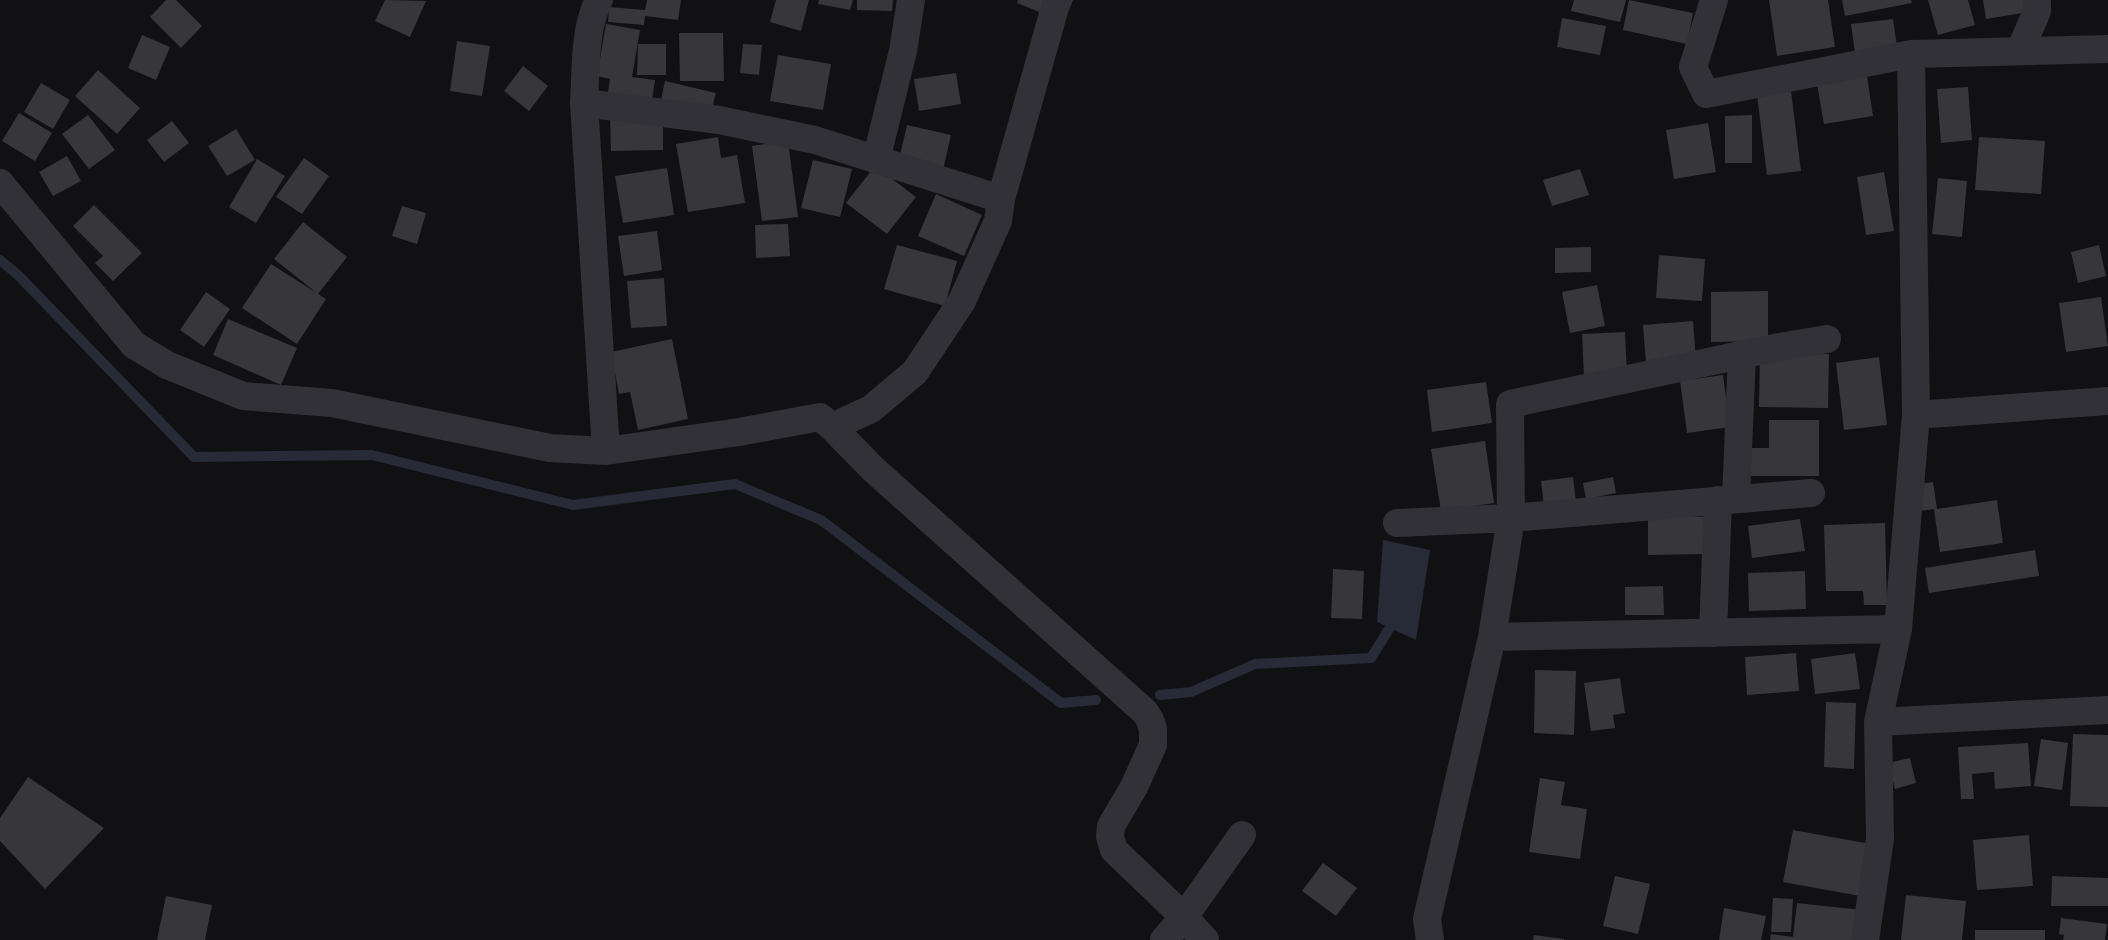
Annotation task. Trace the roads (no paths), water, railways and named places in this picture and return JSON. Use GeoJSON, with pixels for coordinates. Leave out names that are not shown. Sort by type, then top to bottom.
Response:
{"type":"FeatureCollection","features":[{"type":"Feature","properties":{"kind":"street"},"geometry":{"type":"LineString","coordinates":[[599,0],[587,48],[584,102],[606,451]]}},
{"type":"Feature","properties":{"kind":"street"},"geometry":{"type":"LineString","coordinates":[[876,160],[903,51],[911,0]]}},
{"type":"Feature","properties":{"kind":"street"},"geometry":{"type":"LineString","coordinates":[[832,427],[871,409],[915,372],[962,300],[998,220],[1001,199],[1057,0]]}},
{"type":"Feature","properties":{"kind":"street"},"geometry":{"type":"LineString","coordinates":[[1714,0],[1693,67],[1706,94],[1911,54],[2108,49]]}},
{"type":"Feature","properties":{"kind":"street"},"geometry":{"type":"LineString","coordinates":[[2020,52],[2037,11],[2037,0]]}},
{"type":"Feature","properties":{"kind":"street"},"geometry":{"type":"LineString","coordinates":[[1865,940],[1880,838],[1878,722],[1898,630],[1916,415],[1911,54]]}},
{"type":"Feature","properties":{"kind":"street"},"geometry":{"type":"LineString","coordinates":[[584,102],[719,120],[815,140],[1001,199]]}},
{"type":"Feature","properties":{"kind":"street"},"geometry":{"type":"LineString","coordinates":[[0,183],[134,345],[167,366],[243,396],[332,403],[550,448],[606,451],[739,432],[820,417],[873,469],[1145,712],[1153,729],[1153,746],[1134,787],[1111,826],[1111,843],[1114,850],[1184,917],[1205,940]]}},
{"type":"Feature","properties":{"kind":"street"},"geometry":{"type":"LineString","coordinates":[[1430,940],[1427,919],[1492,637],[1511,518],[1510,404],[1742,354],[1827,340]]}},
{"type":"Feature","properties":{"kind":"street"},"geometry":{"type":"LineString","coordinates":[[1713,633],[1742,354]]}},
{"type":"Feature","properties":{"kind":"street"},"geometry":{"type":"LineString","coordinates":[[1916,415],[2108,401]]}},
{"type":"Feature","properties":{"kind":"street"},"geometry":{"type":"LineString","coordinates":[[1397,523],[1511,518],[1811,493]]}},
{"type":"Feature","properties":{"kind":"street"},"geometry":{"type":"LineString","coordinates":[[1492,637],[1898,630]]}},
{"type":"Feature","properties":{"kind":"street"},"geometry":{"type":"LineString","coordinates":[[1878,722],[2108,710]]}},
{"type":"Feature","properties":{"kind":"street"},"geometry":{"type":"LineString","coordinates":[[1164,940],[1184,917],[1242,835]]}},
{"type":"Feature","properties":{"kind":"water"},"geometry":{"type":"Polygon","coordinates":[[[1383,540],[1430,550],[1416,640],[1377,622],[1383,540]]]}},
{"type":"Feature","properties":{"kind":"waterway"},"geometry":{"type":"LineString","coordinates":[[0,260],[18,275],[194,457],[372,455],[573,505],[735,484],[821,520],[1061,703],[1096,700]]}},
{"type":"Feature","properties":{"kind":"waterway"},"geometry":{"type":"LineString","coordinates":[[1160,695],[1191,692],[1255,664],[1371,658],[1397,616]]}}]}
